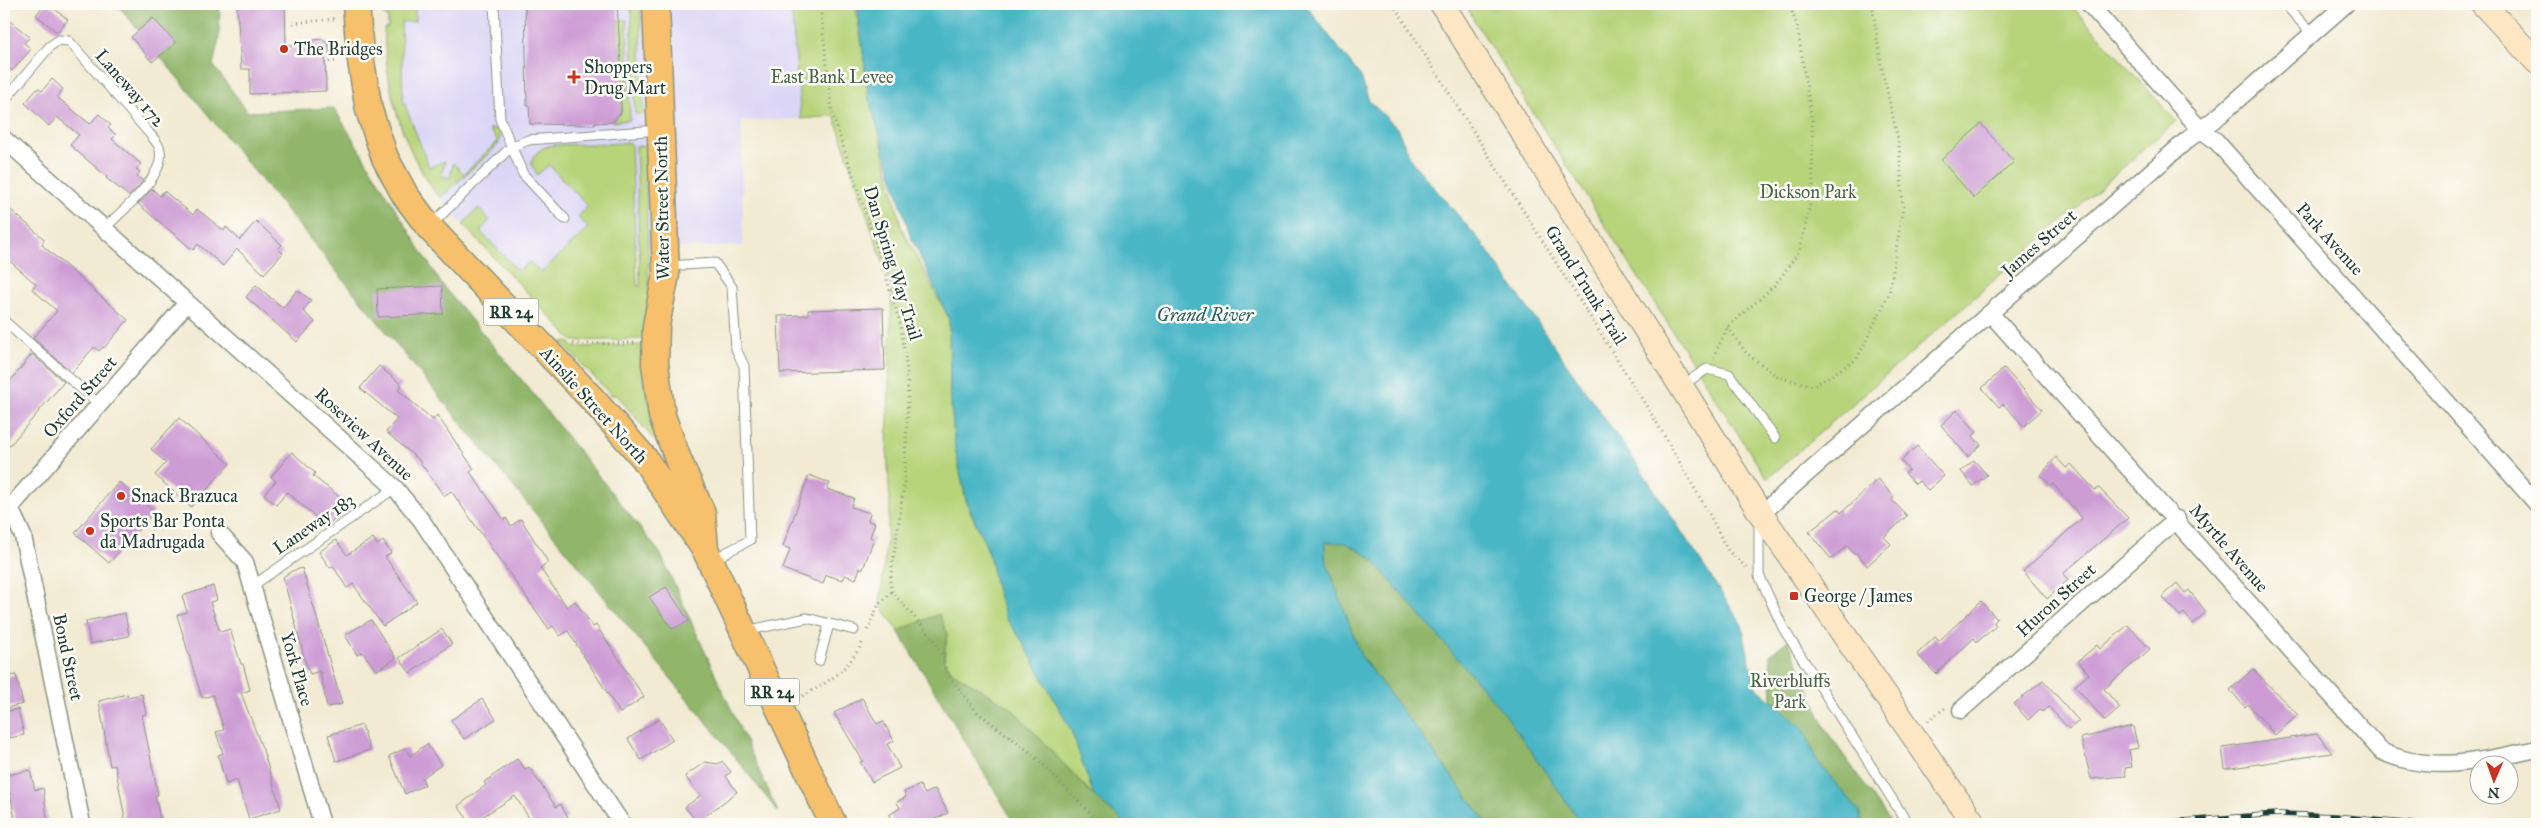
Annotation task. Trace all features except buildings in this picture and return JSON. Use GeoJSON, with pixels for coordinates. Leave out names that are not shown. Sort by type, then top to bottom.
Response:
{"type":"FeatureCollection","features":[{"type":"Feature","properties":{"kind":"main road","name":"Ainslie Street North"},"geometry":{"type":"LineString","coordinates":[[356,4],[360,55],[369,110],[385,158],[405,195],[429,227],[593,400],[644,458],[707,555]]}},
{"type":"Feature","properties":{"kind":"main road","name":"Water Street North"},"geometry":{"type":"LineString","coordinates":[[656,4],[665,266],[655,364],[662,416],[679,462],[702,513],[707,555],[834,824]]}},
{"type":"Feature","properties":{"kind":"main road"},"geometry":{"type":"LineString","coordinates":[[1442,4],[1761,514],[1974,824]]}},
{"type":"Feature","properties":{"kind":"main road"},"geometry":{"type":"LineString","coordinates":[[2483,4],[2537,62]]}},
{"type":"Feature","properties":{"kind":"street","name":"Park Avenue"},"geometry":{"type":"LineString","coordinates":[[2089,4],[2200,130],[2216,141],[2537,504]]}},
{"type":"Feature","properties":{"kind":"street","name":"James Street"},"geometry":{"type":"LineString","coordinates":[[1761,514],[2346,4]]}},
{"type":"Feature","properties":{"kind":"street","name":"Roseview Avenue"},"geometry":{"type":"LineString","coordinates":[[4,139],[395,488],[422,521],[622,824]]}},
{"type":"Feature","properties":{"kind":"street","name":"Oxford Street"},"geometry":{"type":"LineString","coordinates":[[6,508],[100,405],[187,303]]}},
{"type":"Feature","properties":{"kind":"street","name":"Myrtle Avenue"},"geometry":{"type":"LineString","coordinates":[[1990,313],[2177,519],[2382,750],[2400,760],[2422,764],[2495,758],[2537,749]]}},
{"type":"Feature","properties":{"kind":"street","name":"Bond Street"},"geometry":{"type":"LineString","coordinates":[[6,508],[23,536],[82,824]]}},
{"type":"Feature","properties":{"kind":"street","name":"Huron Street"},"geometry":{"type":"LineString","coordinates":[[1954,709],[2177,519]]}},
{"type":"Feature","properties":{"kind":"street","name":"York Place"},"geometry":{"type":"LineString","coordinates":[[219,534],[245,562],[322,824]]}},
{"type":"Feature","properties":{"kind":"lane"},"geometry":{"type":"LineString","coordinates":[[494,4],[500,119],[523,174],[565,219]]}},
{"type":"Feature","properties":{"kind":"lane"},"geometry":{"type":"LineString","coordinates":[[2285,4],[2312,34]]}},
{"type":"Feature","properties":{"kind":"lane","name":"Laneway 172"},"geometry":{"type":"LineString","coordinates":[[4,101],[50,46],[59,40],[69,41],[149,133],[160,148],[161,162],[155,176],[104,230]]}},
{"type":"Feature","properties":{"kind":"lane"},"geometry":{"type":"LineString","coordinates":[[429,227],[511,147],[528,140],[660,130]]}},
{"type":"Feature","properties":{"kind":"lane"},"geometry":{"type":"LineString","coordinates":[[665,266],[715,263],[732,287],[736,349],[744,366],[750,540],[707,555]]}},
{"type":"Feature","properties":{"kind":"lane"},"geometry":{"type":"LineString","coordinates":[[4,321],[100,405]]}},
{"type":"Feature","properties":{"kind":"lane"},"geometry":{"type":"LineString","coordinates":[[1681,386],[1707,369],[1729,374],[1775,438]]}},
{"type":"Feature","properties":{"kind":"lane","name":"Laneway 183"},"geometry":{"type":"LineString","coordinates":[[252,586],[395,488]]}},
{"type":"Feature","properties":{"kind":"lane"},"geometry":{"type":"LineString","coordinates":[[1761,514],[1758,522],[1758,575],[1783,628],[1908,824]]}},
{"type":"Feature","properties":{"kind":"lane"},"geometry":{"type":"LineString","coordinates":[[743,631],[807,618],[854,630]]}},
{"type":"Feature","properties":{"kind":"lane"},"geometry":{"type":"LineString","coordinates":[[819,661],[829,624]]}},
{"type":"Feature","properties":{"kind":"path","name":"Dan Spring Way Trail"},"geometry":{"type":"LineString","coordinates":[[820,4],[832,113],[898,316],[906,363],[908,396],[904,485],[890,582],[892,592]]}},
{"type":"Feature","properties":{"kind":"path","name":"Grand Trunk Trail"},"geometry":{"type":"LineString","coordinates":[[1394,4],[1657,423],[1707,510],[1728,551],[1758,575]]}},
{"type":"Feature","properties":{"kind":"path"},"geometry":{"type":"LineString","coordinates":[[1707,369],[1728,327],[1775,285],[1799,252],[1813,193],[1812,122],[1797,25],[1789,4]]}},
{"type":"Feature","properties":{"kind":"path"},"geometry":{"type":"LineString","coordinates":[[1728,327],[1746,353],[1778,377],[1814,386],[1857,359],[1889,294],[1903,198],[1899,144],[1881,64],[1872,4]]}},
{"type":"Feature","properties":{"kind":"path"},"geometry":{"type":"LineString","coordinates":[[293,23],[335,19]]}},
{"type":"Feature","properties":{"kind":"path"},"geometry":{"type":"LineString","coordinates":[[324,62],[338,61]]}},
{"type":"Feature","properties":{"kind":"path"},"geometry":{"type":"LineString","coordinates":[[573,344],[656,342]]}},
{"type":"Feature","properties":{"kind":"path"},"geometry":{"type":"LineString","coordinates":[[778,707],[802,696],[844,670],[857,654],[879,604],[892,592],[934,640],[941,654],[947,674],[978,713],[1031,753],[1101,824]]}},
{"type":"Feature","properties":{"kind":"path"},"geometry":{"type":"LineString","coordinates":[[1926,723],[1954,709]]}},
{"type":"Feature","properties":{"kind":"shaded area"},"geometry":{"type":"Polygon","coordinates":[[[386,4],[791,4],[801,119],[741,121],[743,246],[634,249],[636,285],[649,286],[573,341],[464,226],[433,189],[418,165],[403,134],[391,97],[386,62],[386,4]]]}},
{"type":"Feature","properties":{"kind":"green space"},"geometry":{"type":"Polygon","coordinates":[[[117,4],[220,4],[219,38],[213,65],[248,112],[334,108],[442,285],[526,385],[660,553],[778,812],[723,742],[117,4]]]}},
{"type":"Feature","properties":{"kind":"green space"},"geometry":{"type":"Polygon","coordinates":[[[386,4],[415,4],[415,21],[401,22],[403,100],[429,167],[445,161],[441,176],[450,178],[453,163],[464,174],[498,141],[489,129],[497,129],[501,135],[498,145],[441,197],[436,194],[415,160],[400,124],[387,67],[384,28],[388,27],[388,16],[384,15],[386,4]]]}},
{"type":"Feature","properties":{"kind":"green space"},"geometry":{"type":"Polygon","coordinates":[[[631,4],[641,4],[644,114],[635,114],[631,4]]]}},
{"type":"Feature","properties":{"kind":"green space","name":"East Bank Levee"},"geometry":{"type":"Polygon","coordinates":[[[791,4],[855,4],[871,99],[902,229],[949,319],[950,392],[955,448],[966,502],[989,553],[996,588],[1007,620],[1021,639],[1071,730],[1094,796],[1010,707],[952,672],[944,659],[947,634],[939,614],[898,631],[880,604],[890,505],[887,448],[892,290],[834,116],[801,119],[791,4]]]}},
{"type":"Feature","properties":{"kind":"green space","name":"Dickson Park"},"geometry":{"type":"Polygon","coordinates":[[[1466,4],[2070,4],[2176,121],[1767,479],[1474,20],[1466,4]]]}},
{"type":"Feature","properties":{"kind":"green space"},"geometry":{"type":"Polygon","coordinates":[[[618,20],[627,20],[630,120],[612,122],[621,113],[621,95],[623,95],[621,48],[618,48],[618,20]]]}},
{"type":"Feature","properties":{"kind":"green space"},"geometry":{"type":"Polygon","coordinates":[[[631,143],[637,286],[640,286],[636,146],[645,146],[649,286],[646,339],[573,341],[464,226],[464,223],[478,208],[490,220],[480,231],[518,271],[530,262],[541,273],[588,228],[578,217],[588,206],[549,165],[537,175],[531,163],[534,155],[543,148],[555,145],[631,143]]]}},
{"type":"Feature","properties":{"kind":"green space"},"geometry":{"type":"Polygon","coordinates":[[[568,341],[574,347],[646,345],[647,371],[644,381],[659,446],[617,395],[611,395],[561,342],[568,341]]]}},
{"type":"Feature","properties":{"kind":"green space"},"geometry":{"type":"Polygon","coordinates":[[[1325,542],[1346,543],[1370,557],[1505,714],[1582,824],[1488,824],[1361,656],[1325,558],[1325,542]]]}},
{"type":"Feature","properties":{"kind":"green space"},"geometry":{"type":"Polygon","coordinates":[[[939,614],[947,634],[944,659],[952,672],[1010,707],[1094,796],[1126,824],[1015,824],[898,631],[939,614]]]}},
{"type":"Feature","properties":{"kind":"green space","name":"Riverbluffs Park"},"geometry":{"type":"Polygon","coordinates":[[[1788,640],[1826,730],[1892,824],[1862,824],[1859,811],[1817,761],[1804,729],[1772,700],[1770,655],[1788,640]]]}},
{"type":"Feature","properties":{"kind":"water","name":"Grand River"},"geometry":{"type":"Polygon","coordinates":[[[857,4],[1305,4],[1361,77],[1369,101],[1397,128],[1413,163],[1482,243],[1648,480],[1742,625],[1755,686],[1804,729],[1817,761],[1859,811],[1862,824],[1582,824],[1505,714],[1370,557],[1346,543],[1325,542],[1325,558],[1361,656],[1488,824],[1126,824],[1094,796],[1071,730],[1021,639],[1007,620],[996,588],[989,553],[967,502],[955,448],[950,392],[949,319],[910,235],[869,100],[857,4]]]}},
{"type":"Feature","properties":{"kind":"railway"},"geometry":{"type":"LineString","coordinates":[[2142,824],[2277,814],[2335,816],[2413,824]]}},
{"type":"Feature","properties":{"kind":"place","name":"The Bridges"},"geometry":{"type":"Point","coordinates":[284,49]}},
{"type":"Feature","properties":{"kind":"place","name":"Shoppers Drug Mart"},"geometry":{"type":"Point","coordinates":[574,77]}},
{"type":"Feature","properties":{"kind":"place","name":"Snack Brazuca"},"geometry":{"type":"Point","coordinates":[121,496]}},
{"type":"Feature","properties":{"kind":"place","name":"Sports Bar Ponta da Madrugada"},"geometry":{"type":"Point","coordinates":[90,531]}},
{"type":"Feature","properties":{"kind":"place","name":"George / James"},"geometry":{"type":"Point","coordinates":[1794,596]}}]}
